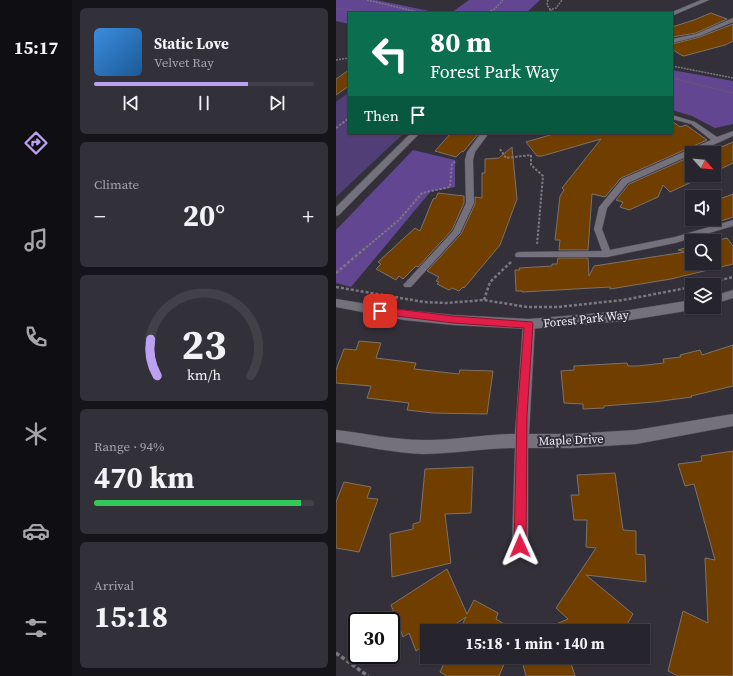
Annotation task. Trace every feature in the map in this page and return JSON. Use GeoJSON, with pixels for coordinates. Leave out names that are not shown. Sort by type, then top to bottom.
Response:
{"type":"FeatureCollection","features":[{"type":"Feature","properties":{"kind":"street"},"geometry":{"type":"LineString","coordinates":[[673,14],[706,0]]}},
{"type":"Feature","properties":{"kind":"street"},"geometry":{"type":"LineString","coordinates":[[336,213],[415,134]]}},
{"type":"Feature","properties":{"kind":"street"},"geometry":{"type":"LineString","coordinates":[[721,298],[733,294]]}},
{"type":"Feature","properties":{"kind":"street","name":"Forest Park Way"},"geometry":{"type":"LineString","coordinates":[[336,300],[404,314],[453,320],[529,324],[624,316],[685,306]]}},
{"type":"Feature","properties":{"kind":"street"},"geometry":{"type":"LineString","coordinates":[[520,546],[522,415],[529,324]]}},
{"type":"Feature","properties":{"kind":"street","name":"Maple Drive"},"geometry":{"type":"LineString","coordinates":[[336,436],[421,447],[453,446],[490,441],[571,441],[636,437],[733,420]]}},
{"type":"Feature","properties":{"kind":"lane"},"geometry":{"type":"LineString","coordinates":[[673,41],[698,35],[733,20]]}},
{"type":"Feature","properties":{"kind":"lane"},"geometry":{"type":"LineString","coordinates":[[673,117],[694,122],[716,140]]}},
{"type":"Feature","properties":{"kind":"lane"},"geometry":{"type":"LineString","coordinates":[[608,254],[598,229],[603,207],[625,181],[733,133]]}},
{"type":"Feature","properties":{"kind":"lane"},"geometry":{"type":"LineString","coordinates":[[408,285],[456,233],[470,203],[469,160],[471,152],[484,134]]}},
{"type":"Feature","properties":{"kind":"lane"},"geometry":{"type":"LineString","coordinates":[[519,255],[608,254],[675,240],[733,223]]}},
{"type":"Feature","properties":{"kind":"path"},"geometry":{"type":"LineString","coordinates":[[367,0],[417,12]]}},
{"type":"Feature","properties":{"kind":"path"},"geometry":{"type":"LineString","coordinates":[[488,12],[495,9],[503,0]]}},
{"type":"Feature","properties":{"kind":"path"},"geometry":{"type":"LineString","coordinates":[[548,0],[547,5],[552,12]]}},
{"type":"Feature","properties":{"kind":"path"},"geometry":{"type":"LineString","coordinates":[[549,10],[557,7],[562,0]]}},
{"type":"Feature","properties":{"kind":"path"},"geometry":{"type":"LineString","coordinates":[[336,60],[348,58]]}},
{"type":"Feature","properties":{"kind":"path"},"geometry":{"type":"LineString","coordinates":[[673,66],[733,78]]}},
{"type":"Feature","properties":{"kind":"path"},"geometry":{"type":"LineString","coordinates":[[336,128],[348,119]]}},
{"type":"Feature","properties":{"kind":"path"},"geometry":{"type":"LineString","coordinates":[[500,149],[506,158],[531,154],[531,165],[544,176],[536,255]]}},
{"type":"Feature","properties":{"kind":"path"},"geometry":{"type":"LineString","coordinates":[[336,273],[399,220],[422,193],[450,187],[452,163],[469,160]]}},
{"type":"Feature","properties":{"kind":"path"},"geometry":{"type":"LineString","coordinates":[[484,300],[490,282],[519,255]]}},
{"type":"Feature","properties":{"kind":"path"},"geometry":{"type":"LineString","coordinates":[[721,280],[733,277]]}},
{"type":"Feature","properties":{"kind":"path"},"geometry":{"type":"LineString","coordinates":[[336,287],[424,302],[446,303],[484,300],[527,307],[558,307],[622,300],[685,288]]}},
{"type":"Feature","properties":{"kind":"path"},"geometry":{"type":"LineString","coordinates":[[336,653],[368,676]]}},
{"type":"Feature","properties":{"kind":"shaded area"},"geometry":{"type":"Polygon","coordinates":[[[336,0],[376,0],[434,12],[348,12],[348,24],[336,21],[336,0]]]}},
{"type":"Feature","properties":{"kind":"shaded area"},"geometry":{"type":"Polygon","coordinates":[[[469,0],[540,0],[527,12],[452,12],[469,0]]]}},
{"type":"Feature","properties":{"kind":"shaded area"},"geometry":{"type":"Polygon","coordinates":[[[673,70],[733,81],[733,124],[715,128],[692,116],[673,110],[673,70]]]}},
{"type":"Feature","properties":{"kind":"shaded area"},"geometry":{"type":"Polygon","coordinates":[[[348,93],[348,134],[403,134],[336,197],[336,102],[348,93]]]}},
{"type":"Feature","properties":{"kind":"shaded area"},"geometry":{"type":"Polygon","coordinates":[[[413,150],[455,160],[455,187],[431,191],[351,287],[336,283],[336,230],[413,150]]]}},
{"type":"Feature","properties":{"kind":"building"},"geometry":{"type":"Polygon","coordinates":[[[711,13],[727,19],[696,33],[673,37],[673,27],[711,13]]]}},
{"type":"Feature","properties":{"kind":"building"},"geometry":{"type":"Polygon","coordinates":[[[733,24],[733,41],[725,45],[684,56],[673,50],[673,44],[700,37],[733,24]]]}},
{"type":"Feature","properties":{"kind":"building"},"geometry":{"type":"Polygon","coordinates":[[[348,71],[348,87],[336,95],[336,79],[348,71]]]}},
{"type":"Feature","properties":{"kind":"building"},"geometry":{"type":"Polygon","coordinates":[[[673,122],[680,127],[686,125],[707,140],[693,146],[685,146],[685,150],[621,178],[605,197],[592,194],[588,250],[559,250],[560,240],[555,240],[560,196],[564,190],[562,188],[601,139],[542,156],[537,156],[526,142],[554,134],[673,134],[673,122]]]}},
{"type":"Feature","properties":{"kind":"building"},"geometry":{"type":"Polygon","coordinates":[[[450,134],[478,134],[464,151],[456,157],[435,151],[450,134]]]}},
{"type":"Feature","properties":{"kind":"building"},"geometry":{"type":"Polygon","coordinates":[[[733,142],[733,163],[721,169],[721,147],[733,142]]]}},
{"type":"Feature","properties":{"kind":"building"},"geometry":{"type":"Polygon","coordinates":[[[512,147],[517,199],[500,245],[464,288],[463,287],[459,291],[452,288],[449,290],[437,284],[439,282],[436,281],[439,277],[427,271],[461,234],[475,204],[475,197],[482,198],[482,173],[485,173],[485,159],[499,158],[512,147]]]}},
{"type":"Feature","properties":{"kind":"building"},"geometry":{"type":"Polygon","coordinates":[[[685,159],[685,182],[692,182],[670,192],[663,185],[658,197],[629,210],[620,207],[623,202],[616,200],[629,184],[685,159]]]}},
{"type":"Feature","properties":{"kind":"building"},"geometry":{"type":"Polygon","coordinates":[[[438,193],[464,196],[464,203],[452,230],[418,267],[416,266],[403,279],[399,276],[396,280],[376,269],[381,264],[378,262],[415,228],[420,231],[433,199],[436,198],[438,193]]]}},
{"type":"Feature","properties":{"kind":"building"},"geometry":{"type":"Polygon","coordinates":[[[733,194],[733,217],[721,221],[721,198],[733,194]]]}},
{"type":"Feature","properties":{"kind":"building"},"geometry":{"type":"Polygon","coordinates":[[[727,238],[733,246],[733,264],[721,267],[721,239],[727,238]]]}},
{"type":"Feature","properties":{"kind":"building"},"geometry":{"type":"Polygon","coordinates":[[[685,248],[685,252],[678,250],[685,248]]]}},
{"type":"Feature","properties":{"kind":"building"},"geometry":{"type":"Polygon","coordinates":[[[685,252],[685,270],[708,270],[671,279],[610,289],[610,287],[522,292],[516,291],[515,270],[520,270],[519,268],[552,266],[552,264],[557,264],[558,258],[588,258],[589,276],[594,266],[685,252]]]}},
{"type":"Feature","properties":{"kind":"building"},"geometry":{"type":"Polygon","coordinates":[[[359,341],[381,343],[376,358],[416,363],[414,369],[459,374],[460,370],[493,371],[487,414],[433,413],[407,410],[409,403],[367,398],[371,386],[336,383],[336,370],[344,349],[356,350],[359,341]]]}},
{"type":"Feature","properties":{"kind":"building"},"geometry":{"type":"Polygon","coordinates":[[[733,345],[733,386],[691,396],[692,397],[604,406],[604,408],[583,409],[583,404],[564,403],[561,371],[574,370],[574,366],[627,363],[628,366],[638,366],[664,363],[663,359],[681,357],[680,355],[700,350],[702,355],[733,345]]]}},
{"type":"Feature","properties":{"kind":"building"},"geometry":{"type":"Polygon","coordinates":[[[733,451],[733,676],[678,676],[668,671],[683,611],[708,623],[705,558],[715,560],[694,484],[685,486],[678,464],[702,461],[701,456],[733,451]]]}},
{"type":"Feature","properties":{"kind":"building"},"geometry":{"type":"Polygon","coordinates":[[[473,467],[471,513],[445,514],[451,563],[392,577],[390,534],[413,529],[413,524],[420,522],[425,469],[473,467]]]}},
{"type":"Feature","properties":{"kind":"building"},"geometry":{"type":"Polygon","coordinates":[[[615,473],[623,530],[636,531],[636,554],[645,555],[646,582],[586,575],[633,614],[627,624],[556,624],[568,619],[556,608],[596,548],[586,547],[587,520],[574,520],[571,495],[579,495],[577,475],[615,473]]]}},
{"type":"Feature","properties":{"kind":"building"},"geometry":{"type":"Polygon","coordinates":[[[344,482],[371,487],[367,498],[378,499],[359,552],[336,548],[336,502],[344,482]]]}},
{"type":"Feature","properties":{"kind":"building"},"geometry":{"type":"Polygon","coordinates":[[[447,569],[467,614],[474,600],[498,613],[496,619],[504,624],[462,624],[466,617],[456,624],[420,624],[420,648],[416,651],[409,633],[403,637],[400,629],[400,612],[394,612],[391,605],[447,569]]]}},
{"type":"Feature","properties":{"kind":"building"},"geometry":{"type":"Polygon","coordinates":[[[444,664],[504,664],[499,676],[447,676],[440,672],[444,664]]]}},
{"type":"Feature","properties":{"kind":"building"},"geometry":{"type":"Polygon","coordinates":[[[523,664],[571,664],[575,676],[526,676],[523,664]]]}},
{"type":"Feature","properties":{"kind":"waterway"},"geometry":{"type":"LineString","coordinates":[[336,8],[362,12]]}},
{"type":"Feature","properties":{"kind":"waterway"},"geometry":{"type":"LineString","coordinates":[[673,78],[733,93]]}},
{"type":"Feature","properties":{"kind":"route"},"geometry":{"type":"LineString","coordinates":[[380,311],[453,320],[529,324],[526,346],[526,378],[522,415],[520,546]]}}]}
